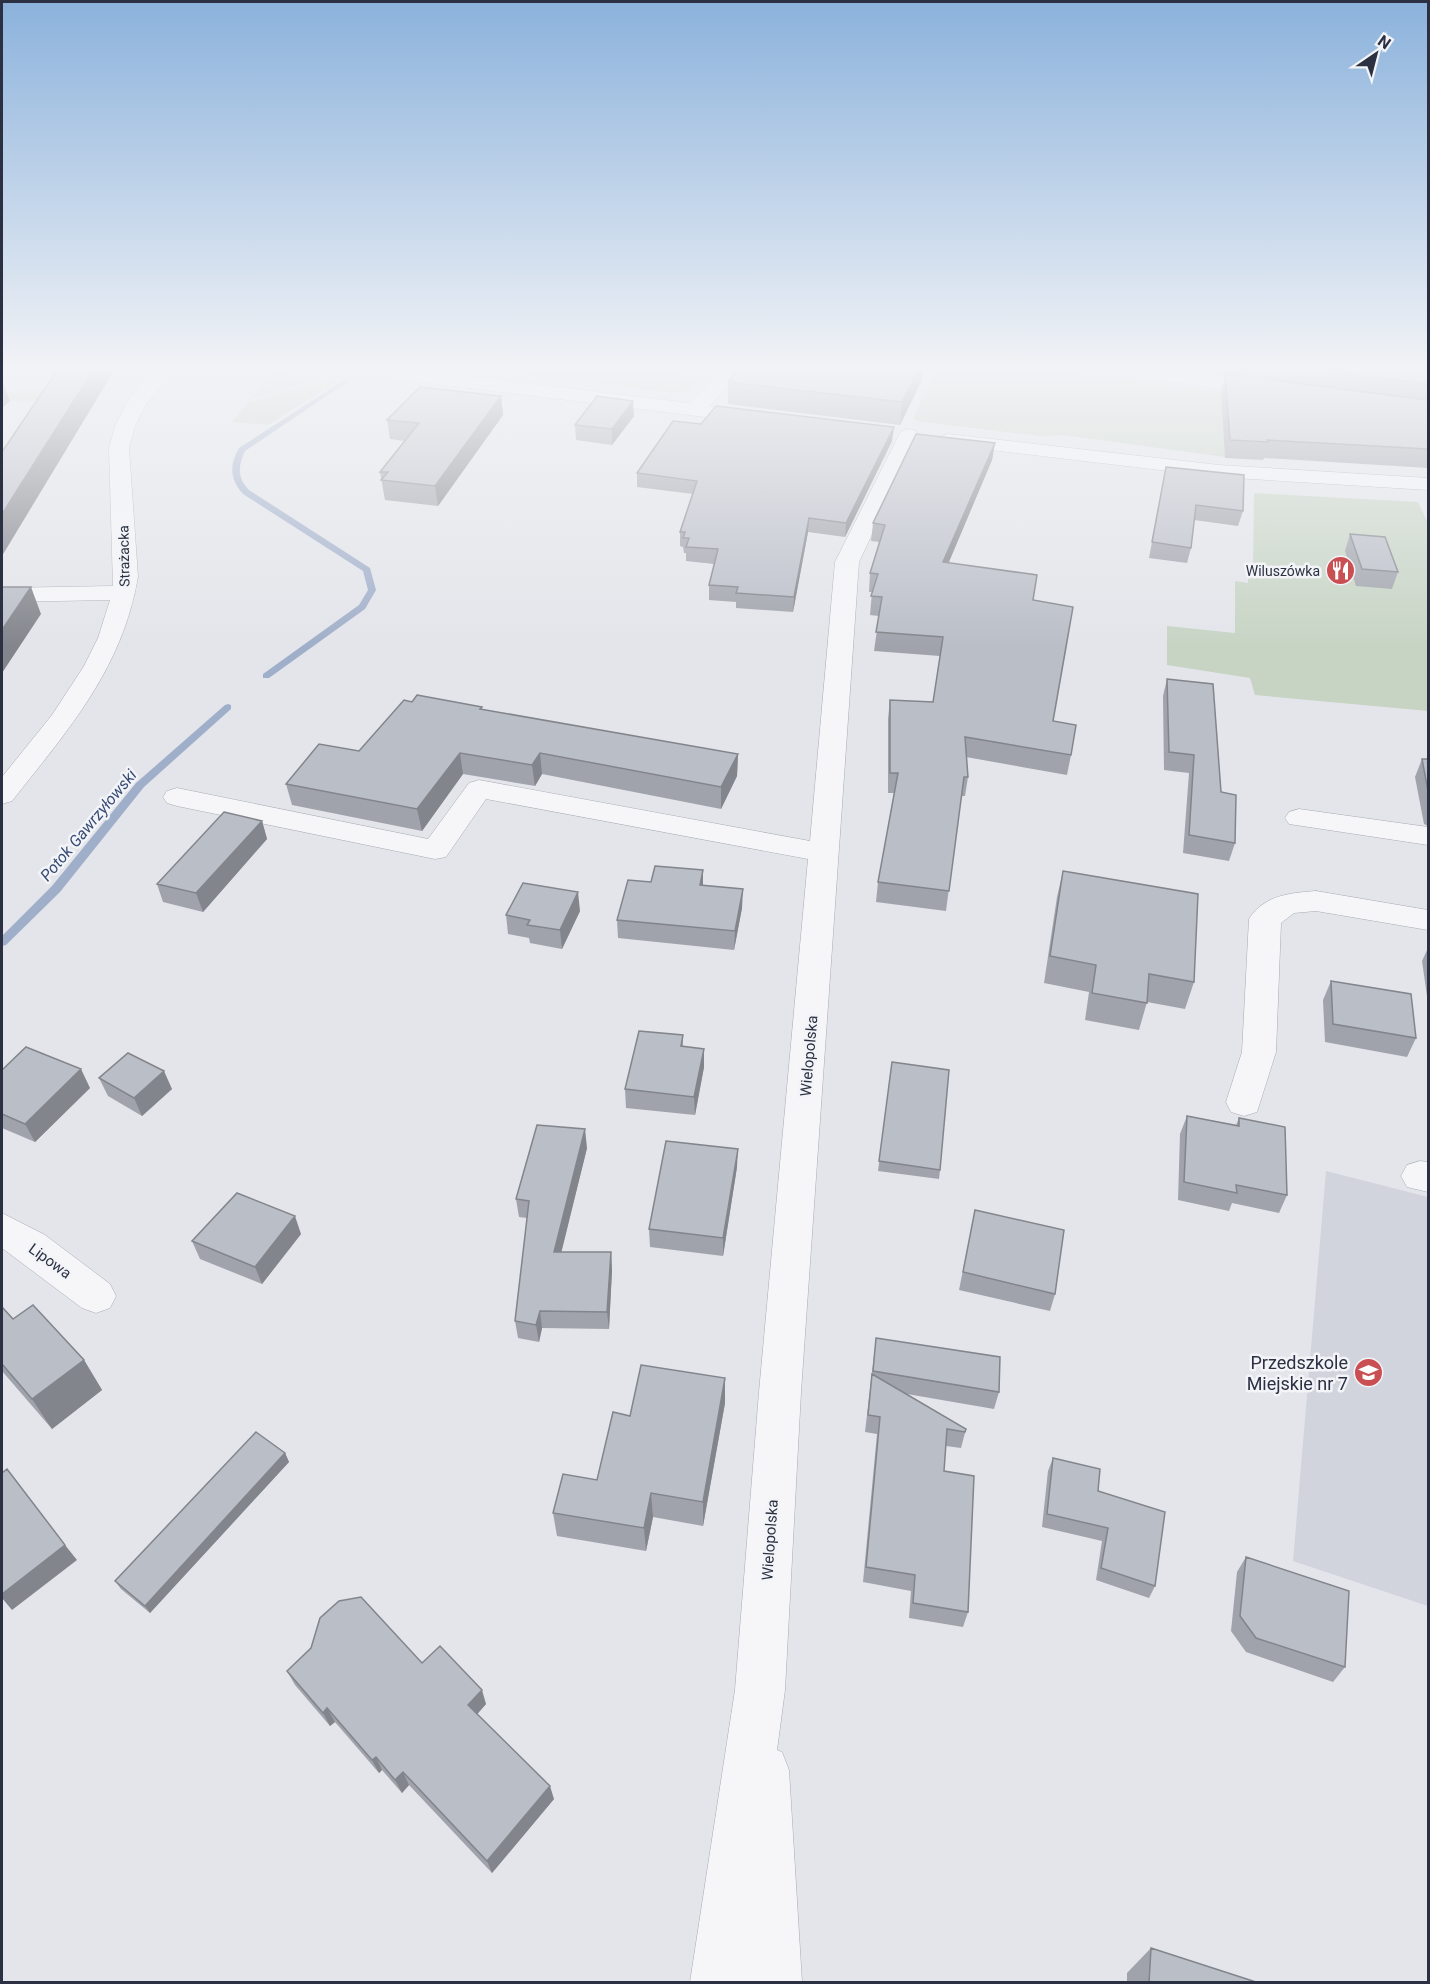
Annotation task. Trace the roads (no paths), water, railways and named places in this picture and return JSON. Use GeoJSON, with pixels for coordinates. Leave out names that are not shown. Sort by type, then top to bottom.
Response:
{"type":"FeatureCollection","features":[{"type":"Feature","properties":{"kind":"street","name":"Strażacka"},"geometry":{"type":"LineString","coordinates":[[2,795],[90,680],[111,633],[125,593],[120,462]]}},
{"type":"Feature","properties":{"kind":"street","name":"Wielopolska"},"geometry":{"type":"LineString","coordinates":[[718,1983],[760,1690],[781,1380],[847,562],[887,462]]}},
{"type":"Feature","properties":{"kind":"street","name":"Wielopolska"},"geometry":{"type":"LineString","coordinates":[[1137,462],[1219,471],[1428,484]]}},
{"type":"Feature","properties":{"kind":"street"},"geometry":{"type":"LineString","coordinates":[[2,595],[125,593]]}},
{"type":"Feature","properties":{"kind":"street"},"geometry":{"type":"LineString","coordinates":[[177,797],[435,850],[479,789],[825,853]]}},
{"type":"Feature","properties":{"kind":"street"},"geometry":{"type":"LineString","coordinates":[[1299,818],[1428,836]]}},
{"type":"Feature","properties":{"kind":"street"},"geometry":{"type":"LineString","coordinates":[[1244,1102],[1259,1052],[1265,920],[1286,904],[1316,901],[1428,920]]}},
{"type":"Feature","properties":{"kind":"street","name":"Lipowa"},"geometry":{"type":"LineString","coordinates":[[2,1229],[31,1246],[96,1296]]}},
{"type":"Feature","properties":{"kind":"street","name":"Wielopolska"},"geometry":{"type":"LineString","coordinates":[[760,1690],[774,1983]]}},
{"type":"Feature","properties":{"kind":"waterway","name":"Potok Gawrzyłowski"},"geometry":{"type":"LineString","coordinates":[[237,462],[236,477],[246,492],[367,570],[372,590],[362,607],[266,676]]}},
{"type":"Feature","properties":{"kind":"waterway","name":"Potok Gawrzyłowski"},"geometry":{"type":"LineString","coordinates":[[2,942],[56,889],[140,785],[228,707]]}},
{"type":"Feature","properties":{"kind":"place","name":"Wiluszówka"},"geometry":{"type":"Point","coordinates":[1341,571]}},
{"type":"Feature","properties":{"kind":"place","name":"Przedszkole Miejskie nr 7"},"geometry":{"type":"Point","coordinates":[1369,1373]}}]}
